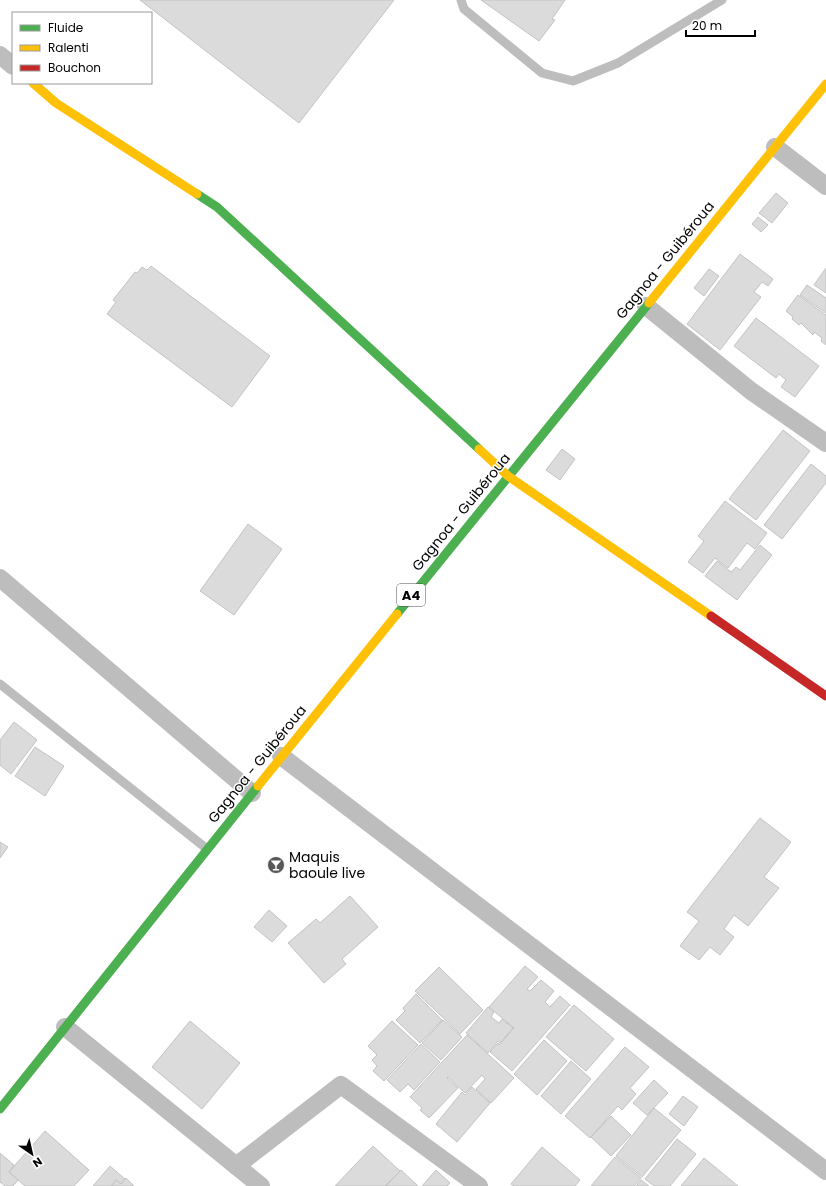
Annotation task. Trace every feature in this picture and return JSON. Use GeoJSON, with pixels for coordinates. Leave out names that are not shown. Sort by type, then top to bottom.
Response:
{"type":"FeatureCollection","features":[{"type":"Feature","properties":{"kind":"main road"},"geometry":{"type":"LineString","coordinates":[[34,84],[56,103],[217,207],[508,476],[826,696]]}},
{"type":"Feature","properties":{"kind":"main road","name":"Gagnoa - Guibéroua"},"geometry":{"type":"LineString","coordinates":[[0,1109],[281,756],[826,84]]}},
{"type":"Feature","properties":{"kind":"street"},"geometry":{"type":"LineString","coordinates":[[0,55],[12,65]]}},
{"type":"Feature","properties":{"kind":"street"},"geometry":{"type":"LineString","coordinates":[[775,147],[826,186]]}},
{"type":"Feature","properties":{"kind":"street"},"geometry":{"type":"LineString","coordinates":[[646,306],[751,391],[826,443]]}},
{"type":"Feature","properties":{"kind":"street"},"geometry":{"type":"LineString","coordinates":[[0,578],[252,793]]}},
{"type":"Feature","properties":{"kind":"street"},"geometry":{"type":"LineString","coordinates":[[281,756],[826,1171]]}},
{"type":"Feature","properties":{"kind":"street"},"geometry":{"type":"LineString","coordinates":[[65,1027],[261,1186]]}},
{"type":"Feature","properties":{"kind":"street"},"geometry":{"type":"LineString","coordinates":[[236,1166],[340,1085],[479,1186]]}},
{"type":"Feature","properties":{"kind":"lane"},"geometry":{"type":"LineString","coordinates":[[462,0],[464,9],[542,72],[573,81],[618,63],[722,0]]}},
{"type":"Feature","properties":{"kind":"lane"},"geometry":{"type":"LineString","coordinates":[[0,684],[207,849]]}},
{"type":"Feature","properties":{"kind":"building"},"geometry":{"type":"Polygon","coordinates":[[[140,0],[394,0],[299,123],[140,0]]]}},
{"type":"Feature","properties":{"kind":"building"},"geometry":{"type":"Polygon","coordinates":[[[481,0],[565,0],[552,19],[555,20],[539,41],[481,0]]]}},
{"type":"Feature","properties":{"kind":"building"},"geometry":{"type":"Polygon","coordinates":[[[776,193],[788,203],[772,223],[759,213],[776,193]]]}},
{"type":"Feature","properties":{"kind":"building"},"geometry":{"type":"Polygon","coordinates":[[[758,217],[768,225],[761,232],[752,224],[758,217]]]}},
{"type":"Feature","properties":{"kind":"building"},"geometry":{"type":"Polygon","coordinates":[[[740,254],[773,279],[768,286],[762,282],[754,292],[761,297],[720,350],[687,324],[740,254]]]}},
{"type":"Feature","properties":{"kind":"building"},"geometry":{"type":"Polygon","coordinates":[[[151,266],[270,356],[232,407],[107,314],[116,302],[113,300],[135,272],[137,273],[142,267],[147,270],[151,266]]]}},
{"type":"Feature","properties":{"kind":"building"},"geometry":{"type":"Polygon","coordinates":[[[826,268],[826,293],[814,285],[826,268]]]}},
{"type":"Feature","properties":{"kind":"building"},"geometry":{"type":"Polygon","coordinates":[[[709,269],[719,276],[704,296],[694,288],[709,269]]]}},
{"type":"Feature","properties":{"kind":"building"},"geometry":{"type":"Polygon","coordinates":[[[807,285],[826,298],[826,313],[800,295],[807,285]]]}},
{"type":"Feature","properties":{"kind":"building"},"geometry":{"type":"Polygon","coordinates":[[[798,295],[826,315],[826,345],[821,341],[822,338],[814,332],[813,335],[801,323],[799,325],[786,311],[798,295]]]}},
{"type":"Feature","properties":{"kind":"building"},"geometry":{"type":"Polygon","coordinates":[[[756,318],[819,366],[795,397],[781,387],[786,380],[779,374],[776,378],[734,346],[756,318]]]}},
{"type":"Feature","properties":{"kind":"building"},"geometry":{"type":"Polygon","coordinates":[[[783,430],[810,451],[756,520],[729,499],[783,430]]]}},
{"type":"Feature","properties":{"kind":"building"},"geometry":{"type":"Polygon","coordinates":[[[562,449],[575,459],[560,480],[546,470],[562,449]]]}},
{"type":"Feature","properties":{"kind":"building"},"geometry":{"type":"Polygon","coordinates":[[[811,464],[826,476],[826,483],[782,539],[764,525],[811,464]]]}},
{"type":"Feature","properties":{"kind":"building"},"geometry":{"type":"Polygon","coordinates":[[[725,501],[767,533],[755,549],[747,543],[728,568],[715,558],[703,573],[688,562],[704,541],[698,536],[725,501]]]}},
{"type":"Feature","properties":{"kind":"building"},"geometry":{"type":"Polygon","coordinates":[[[248,524],[282,549],[234,615],[200,591],[248,524]]]}},
{"type":"Feature","properties":{"kind":"building"},"geometry":{"type":"Polygon","coordinates":[[[760,545],[772,555],[737,600],[705,576],[717,561],[731,572],[736,567],[740,570],[760,545]]]}},
{"type":"Feature","properties":{"kind":"building"},"geometry":{"type":"Polygon","coordinates":[[[14,722],[37,740],[11,774],[0,765],[0,740],[14,722]]]}},
{"type":"Feature","properties":{"kind":"building"},"geometry":{"type":"Polygon","coordinates":[[[35,747],[64,766],[45,796],[15,776],[35,747]]]}},
{"type":"Feature","properties":{"kind":"building"},"geometry":{"type":"Polygon","coordinates":[[[760,818],[791,842],[764,877],[779,888],[748,926],[734,915],[724,929],[734,937],[720,955],[710,947],[699,960],[680,946],[699,921],[687,912],[760,818]]]}},
{"type":"Feature","properties":{"kind":"building"},"geometry":{"type":"Polygon","coordinates":[[[0,842],[8,847],[0,858],[0,842]]]}},
{"type":"Feature","properties":{"kind":"building"},"geometry":{"type":"Polygon","coordinates":[[[350,896],[378,927],[342,959],[346,964],[324,983],[288,943],[316,919],[320,923],[350,896]]]}},
{"type":"Feature","properties":{"kind":"building"},"geometry":{"type":"Polygon","coordinates":[[[269,910],[287,926],[272,942],[254,927],[269,910]]]}},
{"type":"Feature","properties":{"kind":"building"},"geometry":{"type":"Polygon","coordinates":[[[525,966],[538,977],[527,989],[530,991],[541,980],[554,991],[545,1002],[550,1007],[560,996],[570,1005],[512,1071],[490,1052],[498,1043],[499,1045],[514,1028],[489,1007],[525,966]]]}},
{"type":"Feature","properties":{"kind":"building"},"geometry":{"type":"Polygon","coordinates":[[[439,967],[483,1010],[460,1034],[415,991],[439,967]]]}},
{"type":"Feature","properties":{"kind":"building"},"geometry":{"type":"Polygon","coordinates":[[[416,994],[442,1020],[420,1043],[396,1020],[405,1011],[403,1008],[416,994]]]}},
{"type":"Feature","properties":{"kind":"building"},"geometry":{"type":"Polygon","coordinates":[[[574,1005],[614,1039],[586,1071],[546,1037],[574,1005]]]}},
{"type":"Feature","properties":{"kind":"building"},"geometry":{"type":"Polygon","coordinates":[[[488,1007],[494,1012],[491,1017],[499,1023],[502,1019],[513,1028],[500,1043],[498,1041],[488,1053],[466,1033],[488,1007]]]}},
{"type":"Feature","properties":{"kind":"building"},"geometry":{"type":"Polygon","coordinates":[[[443,1020],[462,1037],[441,1060],[422,1043],[443,1020]]]}},
{"type":"Feature","properties":{"kind":"building"},"geometry":{"type":"Polygon","coordinates":[[[190,1021],[240,1063],[202,1109],[152,1067],[190,1021]]]}},
{"type":"Feature","properties":{"kind":"building"},"geometry":{"type":"Polygon","coordinates":[[[392,1021],[418,1045],[384,1081],[373,1071],[377,1066],[372,1060],[377,1055],[368,1046],[392,1021]]]}},
{"type":"Feature","properties":{"kind":"building"},"geometry":{"type":"Polygon","coordinates":[[[467,1035],[514,1078],[491,1103],[476,1089],[485,1079],[482,1075],[465,1093],[448,1077],[447,1078],[458,1088],[429,1118],[420,1110],[422,1108],[410,1097],[467,1035]]]}},
{"type":"Feature","properties":{"kind":"building"},"geometry":{"type":"Polygon","coordinates":[[[544,1040],[567,1061],[537,1095],[514,1074],[544,1040]]]}},
{"type":"Feature","properties":{"kind":"building"},"geometry":{"type":"Polygon","coordinates":[[[421,1044],[440,1062],[414,1090],[408,1084],[400,1092],[387,1080],[421,1044]]]}},
{"type":"Feature","properties":{"kind":"building"},"geometry":{"type":"Polygon","coordinates":[[[625,1047],[649,1067],[630,1088],[636,1094],[622,1110],[618,1106],[590,1138],[565,1116],[625,1047]]]}},
{"type":"Feature","properties":{"kind":"building"},"geometry":{"type":"Polygon","coordinates":[[[571,1061],[591,1079],[561,1114],[541,1096],[571,1061]]]}},
{"type":"Feature","properties":{"kind":"building"},"geometry":{"type":"Polygon","coordinates":[[[654,1080],[668,1093],[647,1115],[633,1103],[654,1080]]]}},
{"type":"Feature","properties":{"kind":"building"},"geometry":{"type":"Polygon","coordinates":[[[472,1087],[490,1103],[457,1142],[436,1124],[462,1092],[465,1095],[472,1087]]]}},
{"type":"Feature","properties":{"kind":"building"},"geometry":{"type":"Polygon","coordinates":[[[683,1096],[698,1107],[684,1126],[669,1114],[683,1096]]]}},
{"type":"Feature","properties":{"kind":"building"},"geometry":{"type":"Polygon","coordinates":[[[654,1108],[681,1130],[642,1177],[616,1156],[654,1108]]]}},
{"type":"Feature","properties":{"kind":"building"},"geometry":{"type":"Polygon","coordinates":[[[611,1116],[631,1135],[611,1156],[591,1137],[611,1116]]]}},
{"type":"Feature","properties":{"kind":"building"},"geometry":{"type":"Polygon","coordinates":[[[45,1131],[89,1170],[74,1186],[25,1186],[9,1172],[45,1131]]]}},
{"type":"Feature","properties":{"kind":"building"},"geometry":{"type":"Polygon","coordinates":[[[677,1139],[696,1154],[670,1186],[654,1186],[645,1179],[677,1139]]]}},
{"type":"Feature","properties":{"kind":"building"},"geometry":{"type":"Polygon","coordinates":[[[373,1146],[400,1171],[385,1186],[335,1186],[373,1146]]]}},
{"type":"Feature","properties":{"kind":"building"},"geometry":{"type":"Polygon","coordinates":[[[542,1147],[580,1180],[575,1186],[514,1186],[511,1184],[542,1147]]]}},
{"type":"Feature","properties":{"kind":"building"},"geometry":{"type":"Polygon","coordinates":[[[0,1153],[14,1165],[9,1172],[18,1180],[13,1186],[5,1186],[0,1182],[0,1153]]]}},
{"type":"Feature","properties":{"kind":"building"},"geometry":{"type":"Polygon","coordinates":[[[615,1157],[641,1178],[634,1186],[591,1186],[615,1157]]]}},
{"type":"Feature","properties":{"kind":"building"},"geometry":{"type":"Polygon","coordinates":[[[704,1158],[738,1186],[681,1186],[704,1158]]]}},
{"type":"Feature","properties":{"kind":"building"},"geometry":{"type":"Polygon","coordinates":[[[110,1166],[125,1179],[121,1184],[116,1180],[111,1186],[93,1186],[110,1166]]]}},
{"type":"Feature","properties":{"kind":"building"},"geometry":{"type":"Polygon","coordinates":[[[401,1170],[418,1186],[386,1186],[401,1170]]]}},
{"type":"Feature","properties":{"kind":"building"},"geometry":{"type":"Polygon","coordinates":[[[436,1170],[450,1183],[447,1186],[422,1186],[436,1170]]]}},
{"type":"Feature","properties":{"kind":"building"},"geometry":{"type":"Polygon","coordinates":[[[126,1178],[134,1186],[112,1186],[116,1180],[121,1184],[126,1178]]]}},
{"type":"Feature","properties":{"kind":"building"},"geometry":{"type":"Polygon","coordinates":[[[641,1180],[649,1186],[636,1186],[641,1180]]]}},
{"type":"Feature","properties":{"kind":"traffic: fast"},"geometry":{"type":"LineString","coordinates":[[197,194],[217,207],[479,449]]}},
{"type":"Feature","properties":{"kind":"traffic: fast"},"geometry":{"type":"LineString","coordinates":[[397,614],[649,303]]}},
{"type":"Feature","properties":{"kind":"traffic: fast"},"geometry":{"type":"LineString","coordinates":[[0,1109],[258,786]]}},
{"type":"Feature","properties":{"kind":"traffic: slow"},"geometry":{"type":"LineString","coordinates":[[34,84],[56,103],[197,194]]}},
{"type":"Feature","properties":{"kind":"traffic: slow"},"geometry":{"type":"LineString","coordinates":[[649,303],[826,84]]}},
{"type":"Feature","properties":{"kind":"traffic: slow"},"geometry":{"type":"LineString","coordinates":[[479,449],[508,476],[711,616]]}},
{"type":"Feature","properties":{"kind":"traffic: slow"},"geometry":{"type":"LineString","coordinates":[[258,786],[397,614]]}},
{"type":"Feature","properties":{"kind":"traffic: jam"},"geometry":{"type":"LineString","coordinates":[[711,616],[826,696]]}},
{"type":"Feature","properties":{"kind":"place","name":"Maquis baoule live"},"geometry":{"type":"Point","coordinates":[276,865]}}]}
